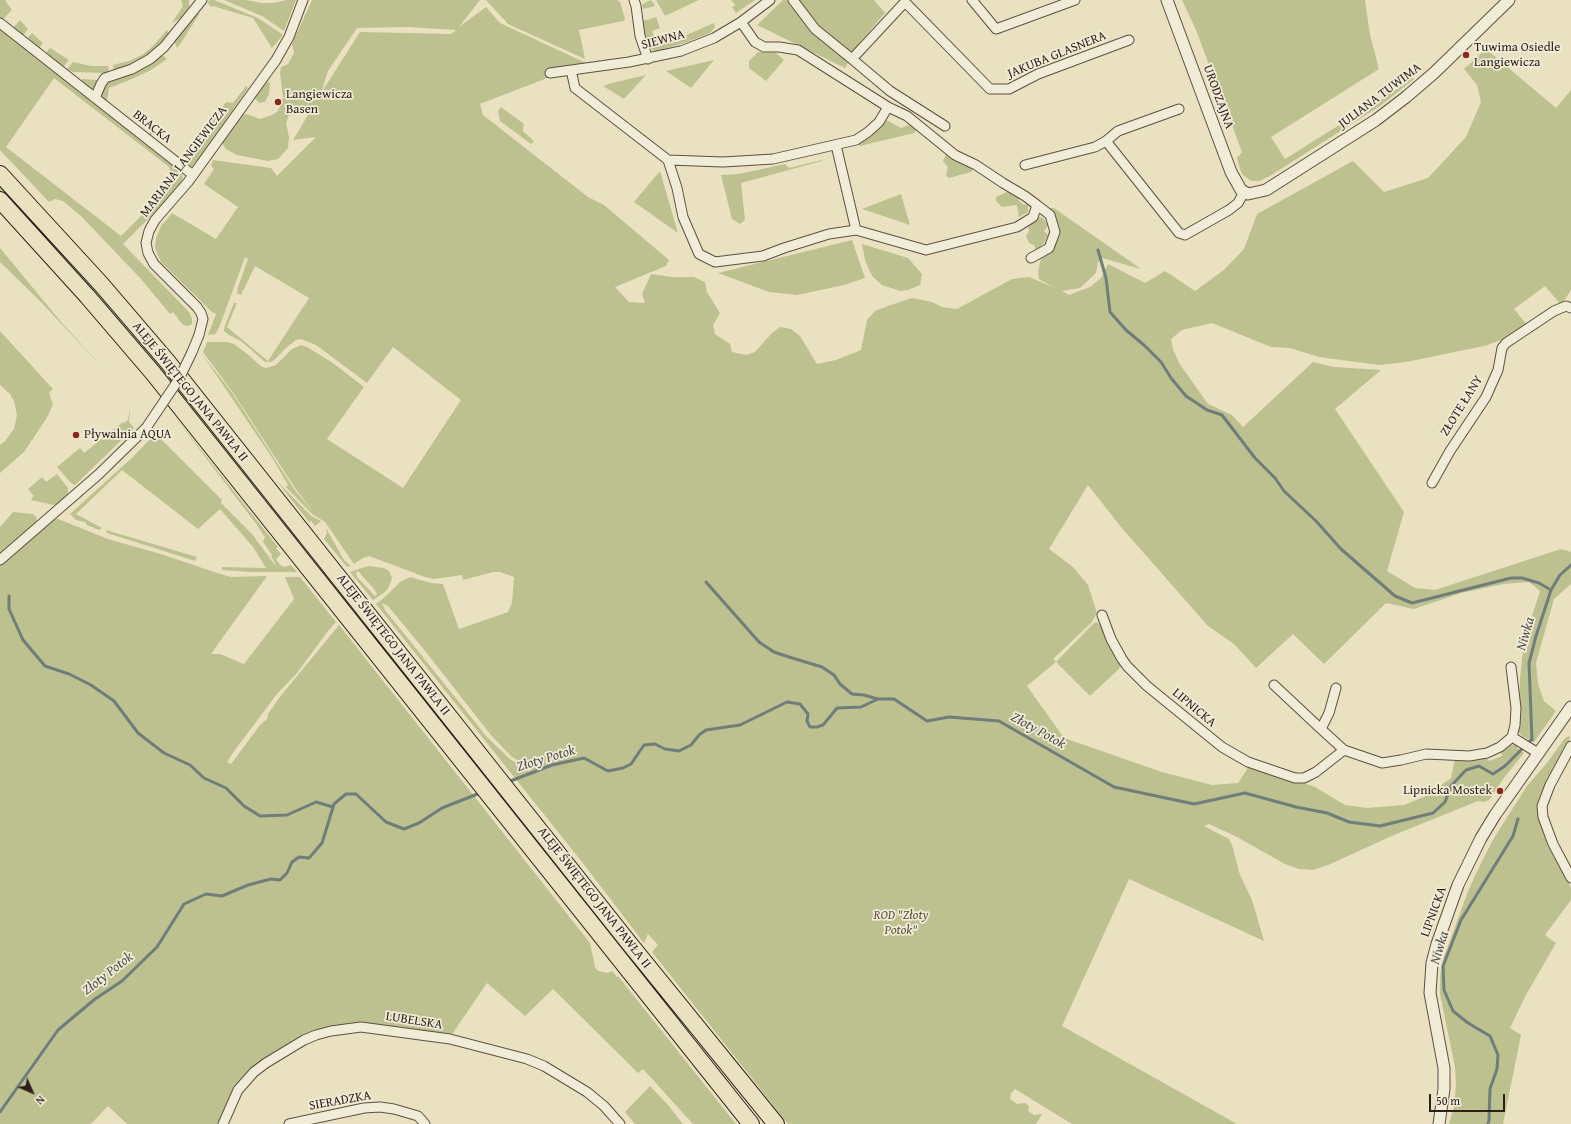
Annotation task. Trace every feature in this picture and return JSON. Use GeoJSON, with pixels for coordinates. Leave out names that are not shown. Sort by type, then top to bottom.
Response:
{"type":"FeatureCollection","features":[{"type":"Feature","properties":{"kind":"highway","name":"ALEJE ŚWIĘTEGO JANA PAWŁA II"},"geometry":{"type":"LineString","coordinates":[[0,174],[78,258],[137,326],[313,544],[629,943],[776,1124]]}},
{"type":"Feature","properties":{"kind":"highway","name":"ALEJE ŚWIĘTEGO JANA PAWŁA II"},"geometry":{"type":"LineString","coordinates":[[0,200],[124,337],[751,1124]]}},
{"type":"Feature","properties":{"kind":"street"},"geometry":{"type":"LineString","coordinates":[[634,0],[640,36],[648,59]]}},
{"type":"Feature","properties":{"kind":"street","name":"SIEWNA"},"geometry":{"type":"LineString","coordinates":[[550,73],[648,59],[681,51],[714,38],[741,22],[770,0]]}},
{"type":"Feature","properties":{"kind":"street"},"geometry":{"type":"LineString","coordinates":[[792,0],[815,29],[890,91],[945,126]]}},
{"type":"Feature","properties":{"kind":"street"},"geometry":{"type":"LineString","coordinates":[[972,0],[996,29],[1075,0]]}},
{"type":"Feature","properties":{"kind":"street","name":"URODZAJNA"},"geometry":{"type":"LineString","coordinates":[[1167,0],[1231,172],[1237,185],[1249,193]]}},
{"type":"Feature","properties":{"kind":"street","name":"JULIANA TUWIMA"},"geometry":{"type":"LineString","coordinates":[[1249,193],[1266,190],[1273,186],[1376,120],[1406,98],[1509,0]]}},
{"type":"Feature","properties":{"kind":"street"},"geometry":{"type":"LineString","coordinates":[[95,98],[105,78],[132,69],[150,59],[164,47],[200,1]]}},
{"type":"Feature","properties":{"kind":"street","name":"JAKUBA GLASNERA"},"geometry":{"type":"LineString","coordinates":[[852,59],[906,1],[990,89],[1009,89],[1038,74],[1129,40]]}},
{"type":"Feature","properties":{"kind":"street","name":"MARIANA LANGIEWICZA"},"geometry":{"type":"LineString","coordinates":[[0,560],[124,452],[146,428],[179,380],[199,335],[203,319],[197,307],[154,264],[148,253],[146,243],[149,231],[155,220],[193,175],[276,60],[289,37],[302,4]]}},
{"type":"Feature","properties":{"kind":"street"},"geometry":{"type":"LineString","coordinates":[[741,22],[755,42],[764,47],[779,47],[798,50],[888,107],[907,116],[955,155],[976,165],[1025,196],[1050,215],[1055,232],[1049,248],[1031,258]]}},
{"type":"Feature","properties":{"kind":"street","name":"BRACKA"},"geometry":{"type":"LineString","coordinates":[[0,23],[193,175]]}},
{"type":"Feature","properties":{"kind":"street"},"geometry":{"type":"LineString","coordinates":[[571,70],[575,88],[668,160],[677,188],[683,218],[699,254],[714,262],[763,256],[829,234],[856,230],[926,250],[1017,226],[1033,217],[1037,205]]}},
{"type":"Feature","properties":{"kind":"street"},"geometry":{"type":"LineString","coordinates":[[668,160],[723,162],[757,161],[782,158],[836,145],[856,140],[868,132],[879,122],[888,107]]}},
{"type":"Feature","properties":{"kind":"street"},"geometry":{"type":"LineString","coordinates":[[1025,165],[1095,147],[1106,141],[1118,131],[1179,109]]}},
{"type":"Feature","properties":{"kind":"street"},"geometry":{"type":"LineString","coordinates":[[1106,141],[1179,233],[1185,235],[1229,210],[1249,193]]}},
{"type":"Feature","properties":{"kind":"street"},"geometry":{"type":"LineString","coordinates":[[836,145],[856,230]]}},
{"type":"Feature","properties":{"kind":"street","name":"ZŁOTE ŁANY"},"geometry":{"type":"LineString","coordinates":[[1432,483],[1450,451],[1486,397],[1498,370],[1502,348],[1506,343],[1554,311],[1566,306],[1571,308]]}},
{"type":"Feature","properties":{"kind":"street","name":"LIPNICKA"},"geometry":{"type":"LineString","coordinates":[[1102,615],[1111,639],[1122,659],[1132,672],[1146,686],[1209,738],[1237,757],[1287,776],[1304,778],[1316,772],[1344,750]]}},
{"type":"Feature","properties":{"kind":"street"},"geometry":{"type":"LineString","coordinates":[[1511,667],[1516,708],[1515,738]]}},
{"type":"Feature","properties":{"kind":"street"},"geometry":{"type":"LineString","coordinates":[[1274,685],[1344,750],[1375,761],[1391,762],[1426,754],[1469,756],[1487,753],[1500,748],[1515,738]]}},
{"type":"Feature","properties":{"kind":"street"},"geometry":{"type":"LineString","coordinates":[[1321,729],[1329,713],[1336,688]]}},
{"type":"Feature","properties":{"kind":"street","name":"LIPNICKA"},"geometry":{"type":"LineString","coordinates":[[1439,1124],[1444,1090],[1444,1068],[1432,1009],[1430,986],[1432,963],[1437,944],[1458,885],[1481,838],[1534,751],[1567,720],[1571,707]]}},
{"type":"Feature","properties":{"kind":"street"},"geometry":{"type":"LineString","coordinates":[[1515,738],[1534,751]]}},
{"type":"Feature","properties":{"kind":"street"},"geometry":{"type":"LineString","coordinates":[[1571,746],[1550,785],[1542,806],[1543,817],[1551,839],[1571,878]]}},
{"type":"Feature","properties":{"kind":"street","name":"LUBELSKA"},"geometry":{"type":"LineString","coordinates":[[223,1124],[238,1090],[254,1072],[266,1063],[304,1040],[316,1035],[331,1031],[361,1027],[450,1039],[527,1059],[544,1066],[587,1092],[604,1106],[620,1124]]}},
{"type":"Feature","properties":{"kind":"street","name":"SIERADZKA"},"geometry":{"type":"LineString","coordinates":[[289,1124],[370,1108],[394,1109],[418,1116],[425,1124]]}},
{"type":"Feature","properties":{"kind":"green space"},"geometry":{"type":"Polygon","coordinates":[[[0,0],[5,0],[12,10],[1,21],[0,20],[0,0]]]}},
{"type":"Feature","properties":{"kind":"green space"},"geometry":{"type":"Polygon","coordinates":[[[181,0],[189,0],[189,10],[186,15],[172,23],[183,6],[181,0]]]}},
{"type":"Feature","properties":{"kind":"green space"},"geometry":{"type":"Polygon","coordinates":[[[210,0],[214,0],[258,18],[282,34],[282,36],[272,48],[253,18],[213,6],[211,7],[208,3],[210,0]]]}},
{"type":"Feature","properties":{"kind":"green space"},"geometry":{"type":"Polygon","coordinates":[[[224,0],[247,0],[261,3],[273,3],[296,0],[284,31],[262,16],[224,0]]]}},
{"type":"Feature","properties":{"kind":"green space","name":"ROD \"Złoty Potok\""},"geometry":{"type":"Polygon","coordinates":[[[312,0],[480,0],[459,27],[486,7],[500,23],[586,63],[480,104],[483,115],[588,197],[604,205],[669,260],[666,266],[615,287],[629,302],[645,303],[642,294],[651,274],[672,277],[694,277],[705,282],[707,292],[720,313],[713,325],[715,334],[730,344],[732,352],[746,355],[755,352],[772,333],[780,327],[791,329],[800,336],[817,364],[836,360],[861,350],[867,320],[875,311],[912,298],[932,302],[942,307],[957,309],[1012,279],[1029,277],[1053,287],[1039,279],[1038,272],[1041,258],[1055,246],[1058,233],[1057,221],[1048,208],[1054,208],[1141,269],[1102,258],[1098,262],[1096,273],[1080,288],[1062,291],[1069,295],[1090,287],[1101,278],[1108,264],[1145,283],[1165,271],[1195,291],[1224,270],[1244,249],[1257,214],[1353,161],[1384,192],[1428,178],[1466,137],[1481,102],[1477,85],[1464,69],[1486,49],[1556,108],[1571,90],[1571,290],[1561,305],[1545,286],[1514,309],[1528,326],[1504,339],[1484,346],[1406,362],[1379,365],[1319,357],[1290,348],[1271,347],[1212,323],[1182,330],[1171,339],[1173,349],[1179,363],[1208,404],[1232,415],[1243,427],[1313,362],[1334,367],[1381,370],[1335,409],[1404,512],[1387,571],[1415,588],[1435,590],[1561,549],[1571,552],[1571,584],[1554,599],[1536,663],[1538,684],[1544,701],[1556,711],[1534,742],[1522,736],[1518,731],[1520,679],[1524,641],[1540,591],[1529,582],[1504,584],[1461,593],[1414,609],[1386,603],[1324,664],[1293,634],[1256,668],[1234,644],[1208,626],[1121,527],[1088,485],[1049,549],[1073,567],[1088,585],[1097,613],[1091,623],[1053,659],[1056,662],[1027,686],[1064,738],[1162,772],[1212,785],[1238,783],[1250,765],[1315,787],[1345,805],[1367,808],[1404,805],[1426,796],[1451,778],[1455,758],[1485,756],[1489,761],[1502,756],[1501,751],[1509,745],[1518,745],[1517,748],[1524,753],[1503,779],[1490,799],[1485,802],[1478,801],[1313,870],[1299,869],[1285,864],[1237,837],[1209,824],[1204,826],[1229,839],[1240,875],[1252,900],[1264,941],[1129,879],[1062,1026],[1237,1124],[1072,1124],[1015,1089],[1011,1094],[1010,1099],[1017,1104],[1025,1103],[1029,1106],[1028,1111],[1034,1115],[1042,1114],[1036,1124],[788,1124],[652,952],[658,945],[648,934],[644,943],[582,862],[376,604],[400,582],[410,577],[431,583],[443,584],[459,629],[508,612],[512,603],[514,577],[500,572],[493,572],[463,580],[462,575],[434,579],[369,556],[354,564],[325,522],[312,514],[286,487],[288,485],[273,459],[202,354],[233,394],[294,489],[317,517],[295,488],[234,394],[203,352],[207,342],[227,342],[234,344],[262,367],[266,368],[276,365],[292,349],[301,345],[333,363],[364,387],[327,439],[403,488],[461,400],[393,347],[367,383],[316,345],[301,339],[296,340],[271,362],[265,362],[241,341],[224,331],[234,303],[237,303],[227,327],[268,361],[309,298],[255,266],[241,295],[237,293],[248,259],[245,257],[219,328],[215,334],[208,335],[216,314],[212,312],[161,262],[155,247],[156,238],[161,226],[172,213],[216,239],[238,207],[204,184],[214,169],[211,166],[213,160],[271,168],[277,176],[316,137],[293,140],[311,110],[294,110],[289,115],[286,123],[289,137],[288,148],[278,159],[268,161],[237,155],[226,149],[221,142],[242,115],[246,114],[260,119],[277,112],[283,97],[280,73],[281,67],[288,64],[294,53],[292,44],[312,0]],[[407,27],[357,28],[328,71],[321,93],[360,32],[451,34],[456,30],[407,27]],[[382,603],[385,610],[487,737],[510,759],[529,771],[532,768],[512,757],[490,734],[426,652],[388,606],[382,603]]]}},
{"type":"Feature","properties":{"kind":"green space"},"geometry":{"type":"Polygon","coordinates":[[[486,0],[617,0],[620,2],[625,19],[623,21],[579,30],[585,59],[508,24],[486,0]]]}},
{"type":"Feature","properties":{"kind":"green space"},"geometry":{"type":"Polygon","coordinates":[[[651,0],[655,6],[643,9],[642,5],[651,0]]]}},
{"type":"Feature","properties":{"kind":"green space"},"geometry":{"type":"Polygon","coordinates":[[[656,0],[699,0],[665,16],[656,0]]]}},
{"type":"Feature","properties":{"kind":"green space"},"geometry":{"type":"Polygon","coordinates":[[[731,0],[755,0],[736,13],[732,7],[735,5],[731,0]]]}},
{"type":"Feature","properties":{"kind":"green space"},"geometry":{"type":"Polygon","coordinates":[[[783,0],[874,0],[885,13],[860,42],[845,68],[757,25],[783,0]]]}},
{"type":"Feature","properties":{"kind":"green space"},"geometry":{"type":"Polygon","coordinates":[[[1182,0],[1365,0],[1370,35],[1379,69],[1271,137],[1285,159],[1408,82],[1405,76],[1411,76],[1414,79],[1380,106],[1270,176],[1259,181],[1251,181],[1243,175],[1240,169],[1237,158],[1242,152],[1196,30],[1182,0]]]}},
{"type":"Feature","properties":{"kind":"green space"},"geometry":{"type":"Polygon","coordinates":[[[200,13],[177,48],[175,38],[196,14],[200,13]]]}},
{"type":"Feature","properties":{"kind":"green space"},"geometry":{"type":"Polygon","coordinates":[[[656,17],[660,28],[652,31],[656,42],[663,39],[666,44],[714,23],[715,27],[710,33],[687,42],[658,51],[652,50],[646,38],[643,21],[656,17]]]}},
{"type":"Feature","properties":{"kind":"green space"},"geometry":{"type":"Polygon","coordinates":[[[20,20],[28,29],[22,37],[12,29],[20,20]]]}},
{"type":"Feature","properties":{"kind":"green space"},"geometry":{"type":"Polygon","coordinates":[[[0,28],[181,171],[183,179],[175,190],[123,244],[189,312],[192,319],[192,324],[188,326],[183,325],[173,312],[170,314],[141,279],[81,216],[63,201],[55,199],[49,202],[0,150],[0,28]],[[54,78],[6,147],[121,236],[149,208],[172,177],[169,167],[54,78]]]}},
{"type":"Feature","properties":{"kind":"green space"},"geometry":{"type":"Polygon","coordinates":[[[167,30],[170,35],[160,47],[134,64],[114,72],[113,65],[129,61],[142,55],[153,46],[167,30]]]}},
{"type":"Feature","properties":{"kind":"green space"},"geometry":{"type":"Polygon","coordinates":[[[32,33],[43,43],[38,50],[26,40],[32,33]]]}},
{"type":"Feature","properties":{"kind":"green space"},"geometry":{"type":"Polygon","coordinates":[[[50,48],[69,60],[63,67],[44,55],[50,48]]]}},
{"type":"Feature","properties":{"kind":"green space"},"geometry":{"type":"Polygon","coordinates":[[[758,52],[776,53],[784,60],[766,81],[749,68],[749,61],[758,52]]]}},
{"type":"Feature","properties":{"kind":"green space"},"geometry":{"type":"Polygon","coordinates":[[[161,55],[167,59],[151,70],[109,88],[107,101],[129,118],[127,119],[103,100],[101,91],[108,82],[161,55]]]}},
{"type":"Feature","properties":{"kind":"green space"},"geometry":{"type":"Polygon","coordinates":[[[714,60],[691,88],[666,71],[714,60]]]}},
{"type":"Feature","properties":{"kind":"green space"},"geometry":{"type":"Polygon","coordinates":[[[73,62],[91,66],[108,66],[109,72],[73,72],[67,69],[73,62]]]}},
{"type":"Feature","properties":{"kind":"green space"},"geometry":{"type":"Polygon","coordinates":[[[646,75],[624,99],[603,86],[612,83],[646,75]]]}},
{"type":"Feature","properties":{"kind":"green space"},"geometry":{"type":"Polygon","coordinates":[[[82,79],[97,80],[94,90],[92,91],[81,83],[82,79]]]}},
{"type":"Feature","properties":{"kind":"green space"},"geometry":{"type":"Polygon","coordinates":[[[267,81],[270,83],[269,94],[265,102],[259,103],[255,98],[255,95],[267,81]]]}},
{"type":"Feature","properties":{"kind":"green space"},"geometry":{"type":"Polygon","coordinates":[[[246,86],[248,88],[199,159],[192,166],[188,166],[149,136],[151,129],[154,131],[151,135],[184,161],[226,102],[233,103],[246,86]]]}},
{"type":"Feature","properties":{"kind":"green space"},"geometry":{"type":"Polygon","coordinates":[[[501,107],[524,124],[523,131],[534,141],[531,144],[500,121],[498,111],[501,107]]]}},
{"type":"Feature","properties":{"kind":"green space"},"geometry":{"type":"Polygon","coordinates":[[[886,120],[901,128],[912,124],[918,128],[914,133],[860,146],[855,143],[874,134],[886,120]]]}},
{"type":"Feature","properties":{"kind":"green space"},"geometry":{"type":"Polygon","coordinates":[[[946,154],[955,161],[973,169],[971,172],[949,178],[946,175],[948,167],[943,161],[946,154]]]}},
{"type":"Feature","properties":{"kind":"green space"},"geometry":{"type":"Polygon","coordinates":[[[822,160],[741,183],[745,220],[740,224],[732,219],[721,175],[739,174],[785,164],[789,168],[822,160]]]}},
{"type":"Feature","properties":{"kind":"green space"},"geometry":{"type":"Polygon","coordinates":[[[660,171],[678,233],[634,202],[660,171]]]}},
{"type":"Feature","properties":{"kind":"green space"},"geometry":{"type":"Polygon","coordinates":[[[0,182],[54,240],[173,378],[259,489],[258,490],[281,523],[27,219],[0,191],[0,182]]]}},
{"type":"Feature","properties":{"kind":"green space"},"geometry":{"type":"Polygon","coordinates":[[[1009,191],[1020,198],[1018,200],[1024,205],[1028,204],[1028,212],[1019,217],[1017,205],[1002,207],[996,201],[996,197],[1009,191]]]}},
{"type":"Feature","properties":{"kind":"green space"},"geometry":{"type":"Polygon","coordinates":[[[901,194],[910,225],[862,209],[901,194]]]}},
{"type":"Feature","properties":{"kind":"green space"},"geometry":{"type":"Polygon","coordinates":[[[1039,217],[1043,218],[1048,225],[1044,231],[1048,235],[1043,244],[1036,250],[1034,245],[1029,243],[1026,236],[1029,231],[1028,224],[1039,217]]]}},
{"type":"Feature","properties":{"kind":"green space"},"geometry":{"type":"Polygon","coordinates":[[[852,240],[865,278],[844,285],[797,295],[769,292],[718,273],[852,240]]]}},
{"type":"Feature","properties":{"kind":"green space"},"geometry":{"type":"Polygon","coordinates":[[[862,244],[908,258],[922,274],[920,285],[908,290],[900,291],[882,285],[872,276],[865,260],[862,244]]]}},
{"type":"Feature","properties":{"kind":"green space"},"geometry":{"type":"Polygon","coordinates":[[[0,248],[62,323],[105,370],[39,300],[0,262],[0,248]]]}},
{"type":"Feature","properties":{"kind":"green space"},"geometry":{"type":"Polygon","coordinates":[[[0,331],[53,389],[49,393],[53,404],[48,416],[24,452],[0,473],[0,445],[14,429],[17,415],[14,401],[10,394],[0,385],[0,331]]]}},
{"type":"Feature","properties":{"kind":"green space"},"geometry":{"type":"Polygon","coordinates":[[[130,407],[129,422],[134,428],[75,485],[71,483],[57,467],[80,448],[84,453],[123,422],[124,423],[128,420],[130,407]]]}},
{"type":"Feature","properties":{"kind":"green space"},"geometry":{"type":"Polygon","coordinates":[[[171,412],[278,547],[276,548],[281,554],[276,559],[280,565],[284,567],[291,565],[297,572],[250,572],[222,570],[222,567],[266,568],[253,547],[220,509],[198,529],[122,470],[76,514],[102,528],[99,530],[87,525],[85,522],[76,520],[70,514],[134,456],[151,438],[157,435],[222,500],[221,503],[252,534],[276,565],[271,556],[272,555],[263,542],[265,537],[257,525],[171,412]]]}},
{"type":"Feature","properties":{"kind":"green space"},"geometry":{"type":"Polygon","coordinates":[[[57,474],[68,488],[68,495],[58,504],[53,505],[31,500],[34,496],[28,489],[42,477],[46,482],[57,474]]]}},
{"type":"Feature","properties":{"kind":"green space"},"geometry":{"type":"Polygon","coordinates":[[[276,480],[311,516],[321,521],[315,526],[311,521],[309,522],[276,480]]]}},
{"type":"Feature","properties":{"kind":"green space"},"geometry":{"type":"Polygon","coordinates":[[[264,497],[277,512],[300,540],[297,541],[264,497]]]}},
{"type":"Feature","properties":{"kind":"green space"},"geometry":{"type":"Polygon","coordinates":[[[13,512],[33,514],[37,521],[0,556],[0,527],[13,512]]]}},
{"type":"Feature","properties":{"kind":"green space"},"geometry":{"type":"Polygon","coordinates":[[[54,519],[58,519],[108,539],[164,555],[231,577],[267,576],[211,654],[220,654],[244,664],[294,599],[285,577],[300,577],[336,622],[297,673],[277,694],[227,762],[231,764],[260,725],[267,719],[268,714],[279,698],[339,625],[590,943],[595,967],[598,971],[608,973],[612,971],[617,977],[618,976],[736,1124],[693,1124],[643,1069],[638,1073],[553,989],[525,1016],[487,983],[450,1037],[380,1026],[314,1031],[301,1036],[265,1058],[242,1079],[235,1087],[219,1124],[127,1124],[108,1106],[91,1124],[0,1124],[0,565],[54,519]]]}},
{"type":"Feature","properties":{"kind":"green space"},"geometry":{"type":"Polygon","coordinates":[[[326,528],[344,560],[351,566],[347,567],[324,539],[327,533],[326,528]]]}},
{"type":"Feature","properties":{"kind":"green space"},"geometry":{"type":"Polygon","coordinates":[[[106,530],[197,557],[195,561],[107,533],[106,530]]]}},
{"type":"Feature","properties":{"kind":"green space"},"geometry":{"type":"Polygon","coordinates":[[[368,566],[384,568],[389,571],[392,578],[389,587],[385,592],[373,600],[350,572],[368,566]],[[358,571],[356,573],[357,577],[375,596],[377,594],[358,571]]]}},
{"type":"Feature","properties":{"kind":"green space"},"geometry":{"type":"Polygon","coordinates":[[[1096,622],[1102,625],[1121,664],[1119,669],[1090,696],[1056,662],[1096,622]]]}},
{"type":"Feature","properties":{"kind":"green space"},"geometry":{"type":"Polygon","coordinates":[[[1569,736],[1570,738],[1541,793],[1537,805],[1538,816],[1548,847],[1571,887],[1571,900],[1545,935],[1556,943],[1526,995],[1510,1028],[1521,1035],[1503,1124],[1449,1124],[1454,1106],[1456,1085],[1455,1067],[1440,994],[1440,976],[1444,957],[1468,891],[1494,838],[1527,786],[1547,763],[1565,738],[1569,736]]]}},
{"type":"Feature","properties":{"kind":"green space"},"geometry":{"type":"Polygon","coordinates":[[[638,963],[691,1031],[689,1033],[634,967],[659,993],[638,963]]]}},
{"type":"Feature","properties":{"kind":"green space"},"geometry":{"type":"Polygon","coordinates":[[[650,1086],[683,1124],[635,1124],[625,1112],[650,1086]]]}},
{"type":"Feature","properties":{"kind":"waterway"},"geometry":{"type":"LineString","coordinates":[[1098,250],[1106,278],[1110,312],[1126,330],[1161,362],[1171,378],[1186,396],[1207,410],[1222,415],[1255,458],[1275,478],[1284,491],[1316,521],[1341,549],[1395,596],[1412,603],[1511,578],[1522,578],[1539,583],[1551,590]]}},
{"type":"Feature","properties":{"kind":"waterway","name":"Niwka"},"geometry":{"type":"LineString","coordinates":[[1532,740],[1529,663],[1551,590],[1560,575],[1571,565]]}},
{"type":"Feature","properties":{"kind":"waterway"},"geometry":{"type":"LineString","coordinates":[[706,582],[759,642],[774,652],[822,667],[834,675],[840,684],[852,694],[864,695],[878,699]]}},
{"type":"Feature","properties":{"kind":"waterway"},"geometry":{"type":"LineString","coordinates":[[9,596],[9,609],[23,640],[45,666],[69,674],[91,685],[114,701],[138,733],[164,753],[190,765],[204,778],[226,788],[244,806],[260,816],[287,815],[316,802],[333,807]]}},
{"type":"Feature","properties":{"kind":"waterway","name":"Złoty Potok"},"geometry":{"type":"LineString","coordinates":[[508,782],[552,765],[584,758],[608,771],[623,768],[631,764],[644,745],[655,744],[665,749],[679,751],[691,745],[699,735],[706,730],[740,725],[787,702],[800,704],[808,714],[807,721],[810,727],[817,727],[823,725],[837,708],[861,707],[878,699],[894,699],[927,721],[949,717],[999,721],[1114,787],[1194,804],[1245,793],[1296,807],[1327,813],[1349,822],[1380,826],[1433,813],[1445,802],[1451,786],[1466,770],[1479,766],[1493,774],[1505,766],[1532,739]]}},
{"type":"Feature","properties":{"kind":"waterway","name":"Złoty Potok"},"geometry":{"type":"LineString","coordinates":[[0,1112],[58,1030],[95,999],[122,981],[157,947],[184,904],[206,894],[222,896],[248,885],[271,879],[280,880],[287,873],[292,862],[299,857],[309,858],[322,843],[334,804],[346,794],[356,794],[386,822],[404,829],[419,823],[442,808],[480,793]]}},
{"type":"Feature","properties":{"kind":"waterway","name":"Niwka"},"geometry":{"type":"LineString","coordinates":[[1488,1124],[1490,1089],[1497,1069],[1498,1055],[1490,1036],[1468,1023],[1453,1011],[1444,990],[1443,966],[1461,920],[1513,836],[1518,819]]}},
{"type":"Feature","properties":{"kind":"place","name":"Tuwima Osiedle Langiewicza"},"geometry":{"type":"Point","coordinates":[1466,55]}},
{"type":"Feature","properties":{"kind":"place","name":"Langiewicza Basen"},"geometry":{"type":"Point","coordinates":[278,102]}},
{"type":"Feature","properties":{"kind":"place","name":"Pływalnia AQUA"},"geometry":{"type":"Point","coordinates":[76,435]}},
{"type":"Feature","properties":{"kind":"place","name":"Lipnicka Mostek"},"geometry":{"type":"Point","coordinates":[1500,791]}}]}
